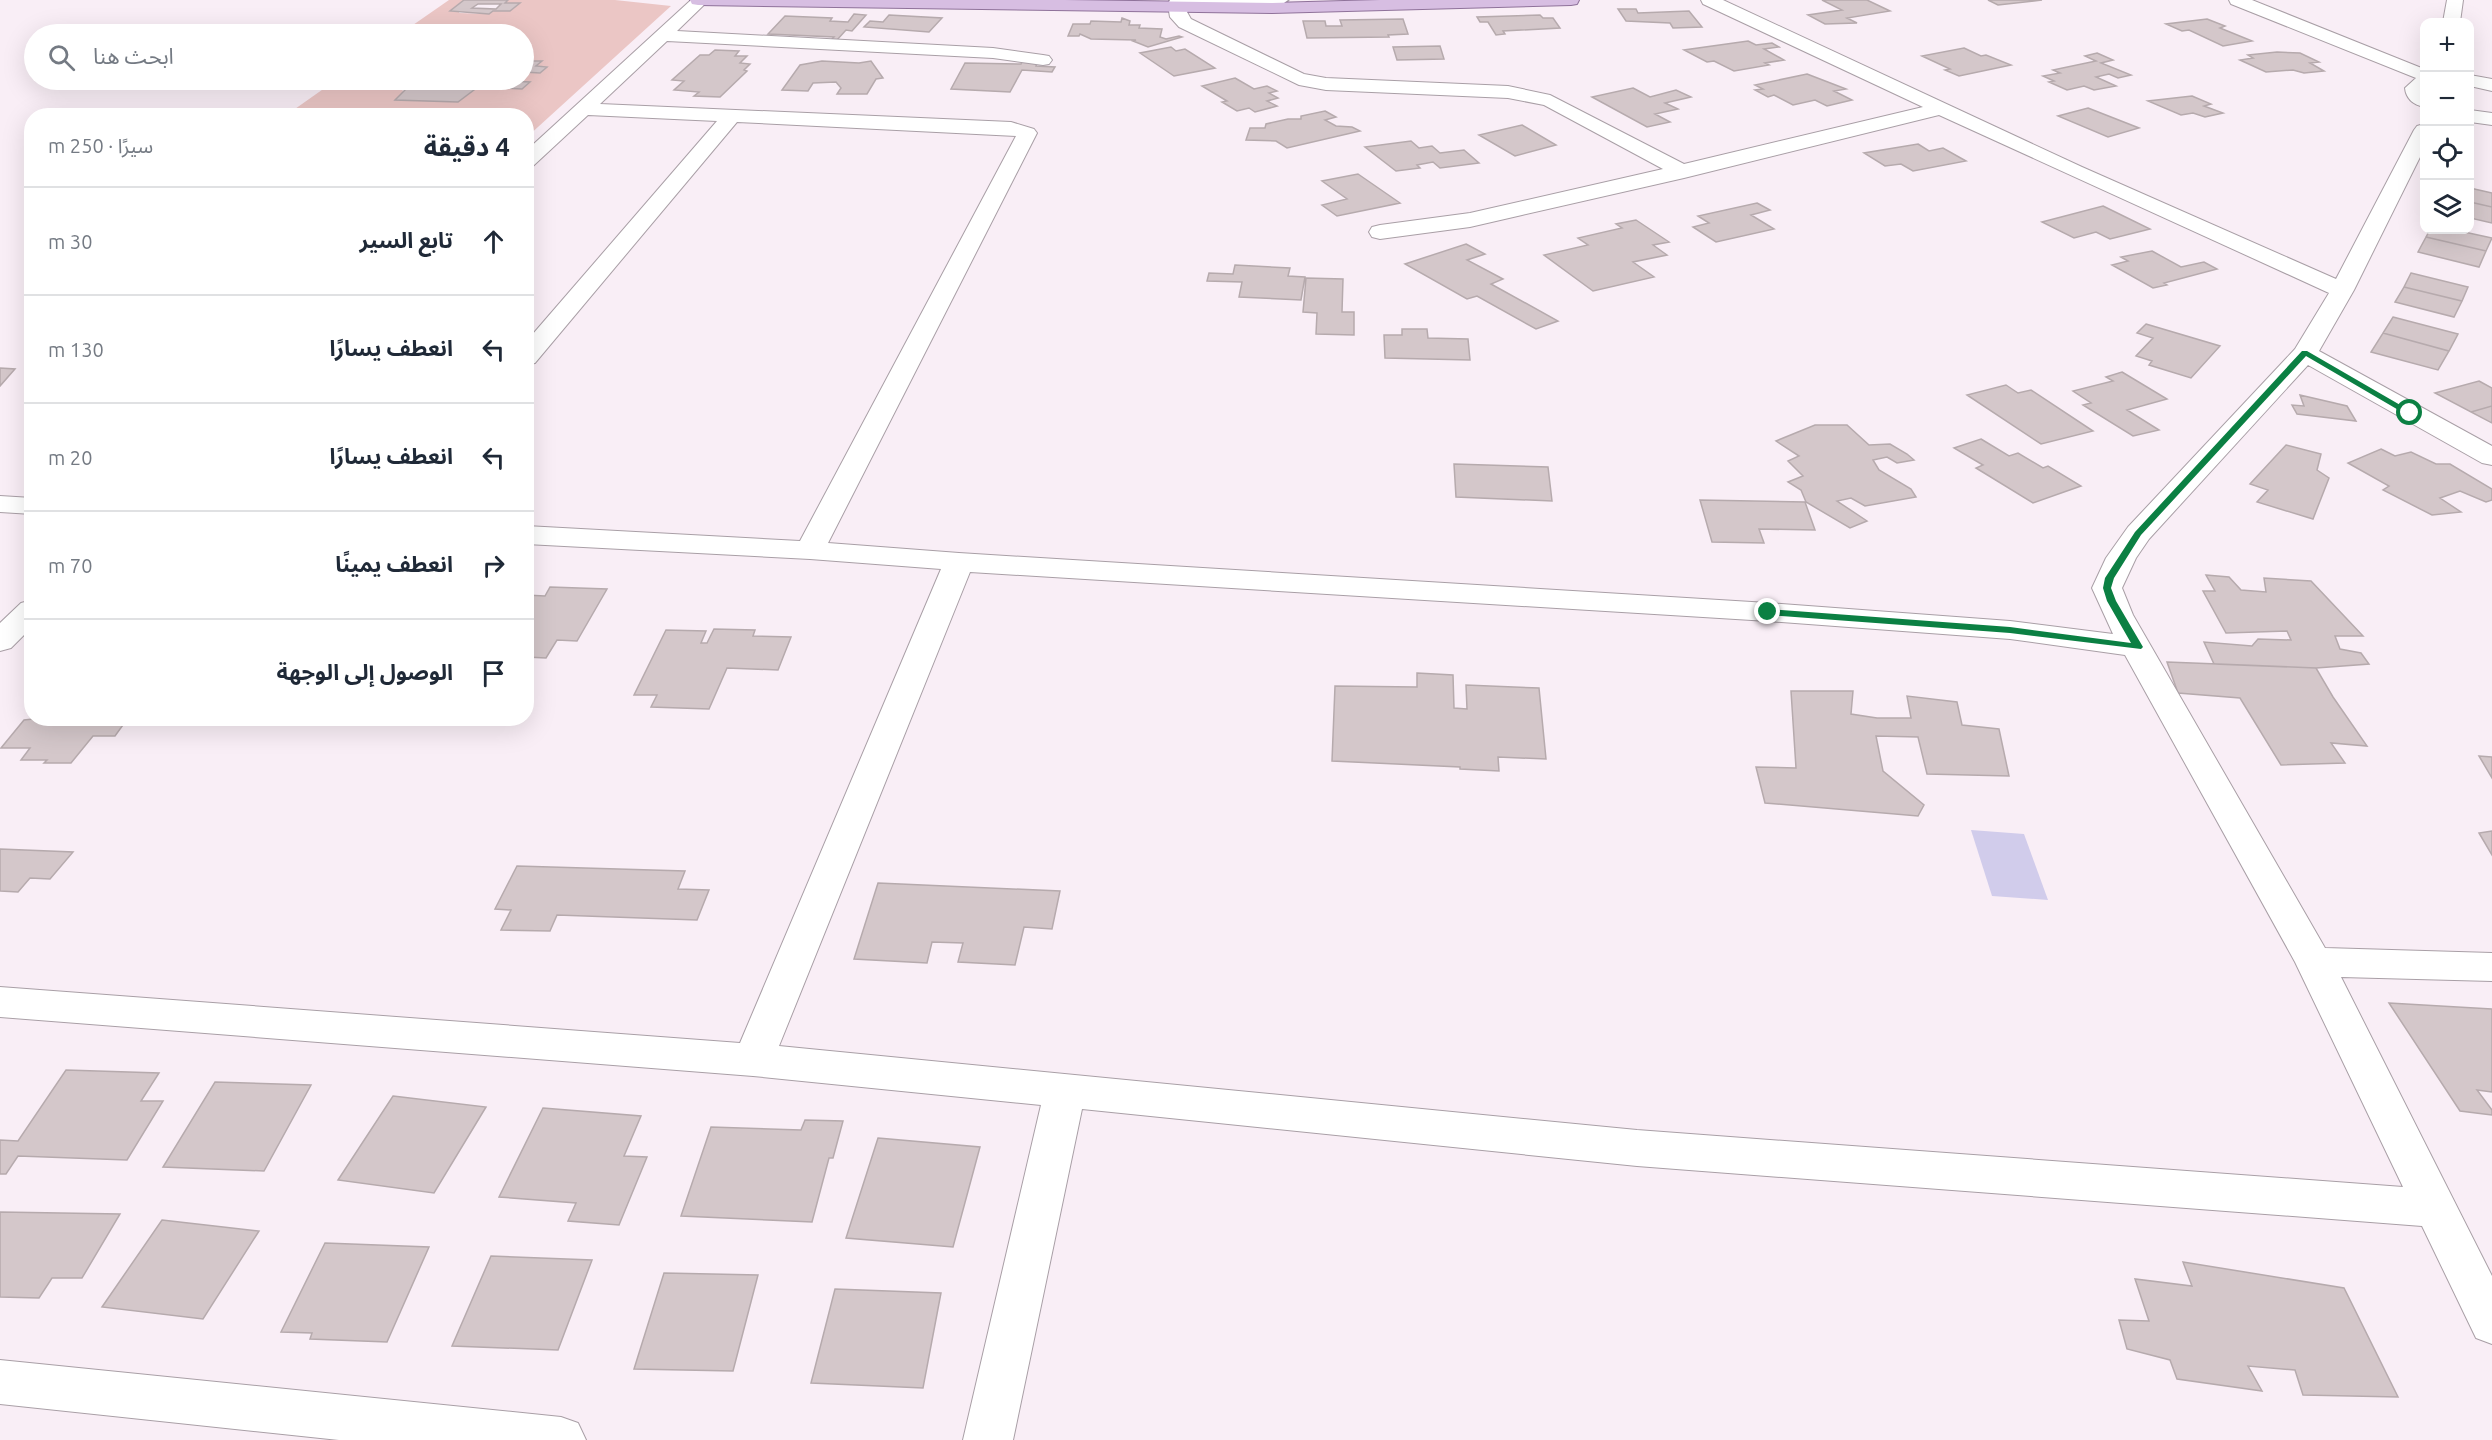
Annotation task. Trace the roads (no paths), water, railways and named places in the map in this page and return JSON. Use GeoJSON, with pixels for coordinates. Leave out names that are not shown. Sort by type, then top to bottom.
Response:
{"type":"FeatureCollection","features":[{"type":"Feature","properties":{"kind":"main road"},"geometry":{"type":"LineString","coordinates":[[700,0],[1186,3],[1382,7],[1571,0]]}},
{"type":"Feature","properties":{"kind":"street"},"geometry":{"type":"LineString","coordinates":[[534,155],[700,0]]}},
{"type":"Feature","properties":{"kind":"street"},"geometry":{"type":"LineString","coordinates":[[1709,0],[2075,171],[2342,290]]}},
{"type":"Feature","properties":{"kind":"street"},"geometry":{"type":"LineString","coordinates":[[2237,0],[2420,73]]}},
{"type":"Feature","properties":{"kind":"street"},"geometry":{"type":"LineString","coordinates":[[2453,18],[2455,0]]}},
{"type":"Feature","properties":{"kind":"street"},"geometry":{"type":"LineString","coordinates":[[1186,3],[1178,11],[1179,17],[1185,23],[1299,79],[1326,84],[1508,92],[1537,97],[1550,101],[1684,172]]}},
{"type":"Feature","properties":{"kind":"street"},"geometry":{"type":"LineString","coordinates":[[663,36],[908,49],[910,59],[925,63],[942,61],[955,51],[1005,54],[1043,60]]}},
{"type":"Feature","properties":{"kind":"street"},"geometry":{"type":"LineString","coordinates":[[2474,82],[2492,85]]}},
{"type":"Feature","properties":{"kind":"street"},"geometry":{"type":"LineString","coordinates":[[2420,84],[2414,88],[2415,94],[2420,98]]}},
{"type":"Feature","properties":{"kind":"street"},"geometry":{"type":"LineString","coordinates":[[1380,232],[1470,220],[1684,172],[1943,108]]}},
{"type":"Feature","properties":{"kind":"street"},"geometry":{"type":"LineString","coordinates":[[584,109],[1011,128],[1027,133],[810,550]]}},
{"type":"Feature","properties":{"kind":"street"},"geometry":{"type":"LineString","coordinates":[[534,349],[732,115]]}},
{"type":"Feature","properties":{"kind":"street"},"geometry":{"type":"LineString","coordinates":[[2474,117],[2492,119]]}},
{"type":"Feature","properties":{"kind":"street"},"geometry":{"type":"LineString","coordinates":[[2420,138],[2342,290],[2305,353],[2138,533],[2110,578],[2107,588],[2111,601],[2314,962],[2492,1323]]}},
{"type":"Feature","properties":{"kind":"street"},"geometry":{"type":"LineString","coordinates":[[2305,353],[2492,457]]}},
{"type":"Feature","properties":{"kind":"street"},"geometry":{"type":"LineString","coordinates":[[0,504],[24,506]]}},
{"type":"Feature","properties":{"kind":"street"},"geometry":{"type":"LineString","coordinates":[[534,535],[810,550],[960,562],[1790,614],[2010,630],[2138,647]]}},
{"type":"Feature","properties":{"kind":"street"},"geometry":{"type":"LineString","coordinates":[[753,1060],[960,562]]}},
{"type":"Feature","properties":{"kind":"street"},"geometry":{"type":"LineString","coordinates":[[0,641],[24,617]]}},
{"type":"Feature","properties":{"kind":"street"},"geometry":{"type":"LineString","coordinates":[[2314,962],[2492,968]]}},
{"type":"Feature","properties":{"kind":"street"},"geometry":{"type":"LineString","coordinates":[[0,1002],[753,1060],[1637,1148],[2434,1208]]}},
{"type":"Feature","properties":{"kind":"street"},"geometry":{"type":"LineString","coordinates":[[988,1440],[1065,1090]]}},
{"type":"Feature","properties":{"kind":"street"},"geometry":{"type":"LineString","coordinates":[[0,1382],[561,1440]]}},
{"type":"Feature","properties":{"kind":"lane"},"geometry":{"type":"LineString","coordinates":[[974,0],[1186,3],[1284,0]]}}]}
